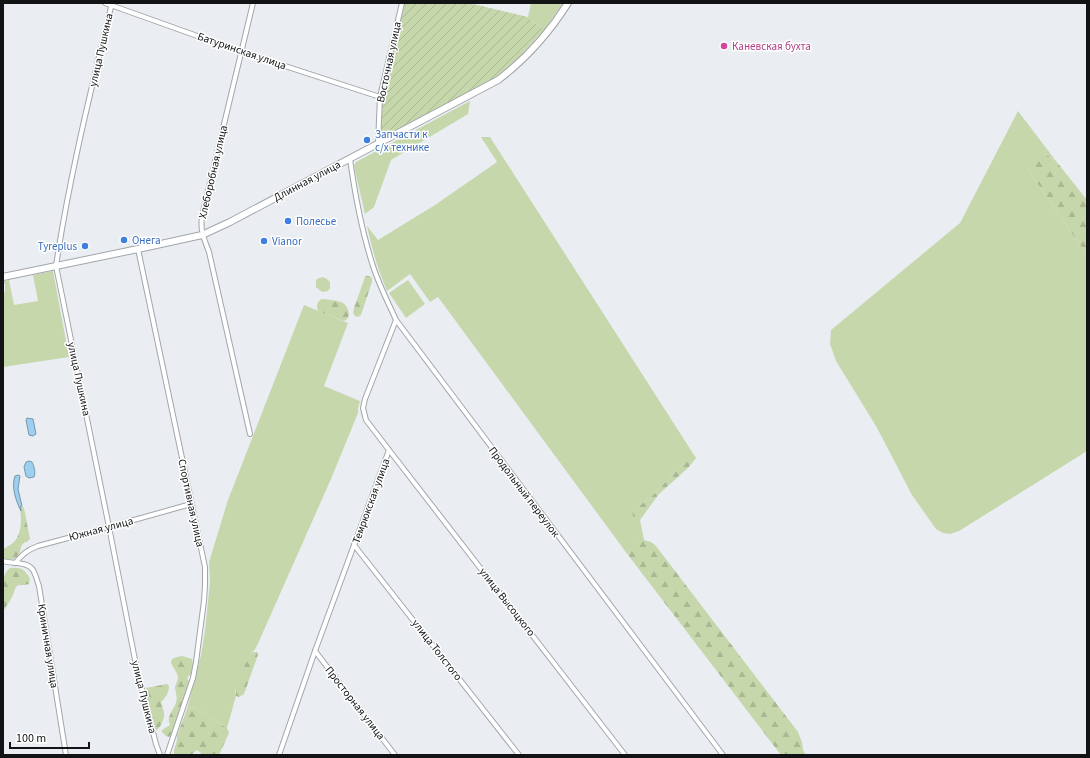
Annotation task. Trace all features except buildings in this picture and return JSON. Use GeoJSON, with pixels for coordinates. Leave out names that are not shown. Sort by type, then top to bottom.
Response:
{"type":"FeatureCollection","features":[{"type":"Feature","properties":{"kind":"street","name":"Батуринская улица"},"geometry":{"type":"LineString","coordinates":[[105,3],[112,4],[242,52],[380,97]]}},
{"type":"Feature","properties":{"kind":"street","name":"Хлеборобная улица"},"geometry":{"type":"LineString","coordinates":[[250,434],[209,252],[202,235],[201,223],[253,3]]}},
{"type":"Feature","properties":{"kind":"street","name":"Восточная улица"},"geometry":{"type":"LineString","coordinates":[[378,144],[380,97],[402,3]]}},
{"type":"Feature","properties":{"kind":"street","name":"Длинная улица"},"geometry":{"type":"LineString","coordinates":[[3,277],[138,250],[202,235],[230,222],[498,80],[521,61],[550,30],[568,3]]}},
{"type":"Feature","properties":{"kind":"street","name":"улица Пушкина"},"geometry":{"type":"LineString","coordinates":[[112,4],[84,119],[61,232],[56,266],[137,670],[160,755]]}},
{"type":"Feature","properties":{"kind":"street"},"geometry":{"type":"LineString","coordinates":[[350,159],[357,201],[373,265],[396,320]]}},
{"type":"Feature","properties":{"kind":"street","name":"Спортивная улица"},"geometry":{"type":"LineString","coordinates":[[138,250],[205,567],[204,600],[199,645],[193,678],[167,755]]}},
{"type":"Feature","properties":{"kind":"street","name":"Темрюкская улица"},"geometry":{"type":"LineString","coordinates":[[279,755],[314,651],[389,450],[366,420],[363,408],[365,399],[396,320]]}},
{"type":"Feature","properties":{"kind":"street","name":"Продольный переулок"},"geometry":{"type":"LineString","coordinates":[[396,320],[653,664],[723,755]]}},
{"type":"Feature","properties":{"kind":"street","name":"улица Высоцкого"},"geometry":{"type":"LineString","coordinates":[[389,450],[625,755]]}},
{"type":"Feature","properties":{"kind":"street","name":"Южная улица"},"geometry":{"type":"LineString","coordinates":[[15,563],[28,550],[38,546],[191,504]]}},
{"type":"Feature","properties":{"kind":"street","name":"улица Толстого"},"geometry":{"type":"LineString","coordinates":[[354,546],[519,755]]}},
{"type":"Feature","properties":{"kind":"street","name":"Криничная улица"},"geometry":{"type":"LineString","coordinates":[[3,561],[28,565],[34,571],[39,586],[66,755]]}},
{"type":"Feature","properties":{"kind":"street","name":"Просторная улица"},"geometry":{"type":"LineString","coordinates":[[314,651],[395,755]]}},
{"type":"Feature","properties":{"kind":"green space"},"geometry":{"type":"Polygon","coordinates":[[[405,3],[469,3],[528,17],[544,30],[507,70],[387,136],[381,133],[383,95],[405,3]]]}},
{"type":"Feature","properties":{"kind":"green space"},"geometry":{"type":"Polygon","coordinates":[[[531,3],[563,3],[544,30],[528,17],[531,3]]]}},
{"type":"Feature","properties":{"kind":"green space"},"geometry":{"type":"Polygon","coordinates":[[[470,101],[468,114],[391,160],[374,207],[365,214],[354,166],[356,162],[470,101]]]}},
{"type":"Feature","properties":{"kind":"green space"},"geometry":{"type":"Polygon","coordinates":[[[1018,111],[1056,161],[1044,153],[1028,168],[1087,255],[1087,451],[959,531],[950,534],[943,533],[936,529],[912,495],[876,426],[836,361],[830,344],[831,330],[960,223],[1018,111]]]}},
{"type":"Feature","properties":{"kind":"green space"},"geometry":{"type":"Polygon","coordinates":[[[481,137],[490,137],[696,458],[689,467],[690,464],[684,463],[651,497],[632,511],[635,520],[640,520],[644,540],[633,545],[628,555],[438,297],[430,302],[410,274],[387,291],[381,275],[367,226],[378,240],[435,205],[497,162],[481,137]]]}},
{"type":"Feature","properties":{"kind":"green space"},"geometry":{"type":"Polygon","coordinates":[[[1044,153],[1056,161],[1087,200],[1087,255],[1028,168],[1034,155],[1044,153]]]}},
{"type":"Feature","properties":{"kind":"green space"},"geometry":{"type":"Polygon","coordinates":[[[53,271],[69,357],[3,367],[3,293],[5,292],[5,284],[3,282],[9,280],[14,305],[38,301],[33,275],[53,271]]]}},
{"type":"Feature","properties":{"kind":"green space"},"geometry":{"type":"Polygon","coordinates":[[[366,276],[372,278],[372,282],[361,315],[358,317],[353,313],[366,276]]]}},
{"type":"Feature","properties":{"kind":"green space"},"geometry":{"type":"Polygon","coordinates":[[[323,277],[330,282],[330,288],[328,291],[322,292],[316,287],[316,280],[323,277]]]}},
{"type":"Feature","properties":{"kind":"green space"},"geometry":{"type":"Polygon","coordinates":[[[408,280],[425,304],[406,318],[389,293],[408,280]]]}},
{"type":"Feature","properties":{"kind":"green space"},"geometry":{"type":"Polygon","coordinates":[[[321,299],[342,302],[349,312],[346,320],[344,321],[318,311],[317,304],[321,299]]]}},
{"type":"Feature","properties":{"kind":"green space"},"geometry":{"type":"Polygon","coordinates":[[[304,305],[348,323],[324,386],[360,401],[358,413],[331,479],[256,648],[250,655],[235,692],[236,696],[227,728],[197,709],[191,707],[187,709],[201,655],[205,631],[210,582],[209,562],[228,500],[304,305]]]}},
{"type":"Feature","properties":{"kind":"green space"},"geometry":{"type":"Polygon","coordinates":[[[688,462],[690,464],[689,467],[659,494],[640,520],[635,520],[632,511],[651,497],[684,463],[688,462]]]}},
{"type":"Feature","properties":{"kind":"green space"},"geometry":{"type":"Polygon","coordinates":[[[22,506],[24,508],[30,539],[22,545],[20,552],[15,558],[11,560],[3,558],[3,549],[14,542],[21,527],[20,507],[22,506]]]}},
{"type":"Feature","properties":{"kind":"green space"},"geometry":{"type":"Polygon","coordinates":[[[644,540],[651,542],[656,546],[798,732],[806,755],[781,755],[628,555],[633,545],[644,540]]]}},
{"type":"Feature","properties":{"kind":"green space"},"geometry":{"type":"Polygon","coordinates":[[[10,568],[22,569],[30,579],[29,584],[18,585],[16,587],[3,612],[3,579],[6,572],[10,568]]]}},
{"type":"Feature","properties":{"kind":"green space"},"geometry":{"type":"Polygon","coordinates":[[[253,652],[257,652],[258,655],[244,694],[239,697],[236,696],[240,675],[253,652]]]}},
{"type":"Feature","properties":{"kind":"green space"},"geometry":{"type":"Polygon","coordinates":[[[182,656],[192,659],[193,664],[191,674],[187,678],[190,683],[173,731],[169,737],[162,732],[162,730],[170,725],[169,718],[177,700],[175,687],[178,680],[177,674],[171,662],[172,659],[182,656]]]}},
{"type":"Feature","properties":{"kind":"green space"},"geometry":{"type":"Polygon","coordinates":[[[167,684],[169,686],[168,693],[161,702],[164,717],[161,725],[156,731],[144,691],[146,688],[167,684]]]}},
{"type":"Feature","properties":{"kind":"green space"},"geometry":{"type":"Polygon","coordinates":[[[191,707],[197,709],[227,728],[229,733],[219,755],[203,755],[197,750],[191,755],[174,755],[177,736],[187,709],[191,707]]]}},
{"type":"Feature","properties":{"kind":"water"},"geometry":{"type":"Polygon","coordinates":[[[27,418],[33,419],[36,434],[33,436],[29,435],[26,420],[27,418]]]}},
{"type":"Feature","properties":{"kind":"water"},"geometry":{"type":"Polygon","coordinates":[[[26,462],[32,462],[35,474],[34,477],[29,478],[26,476],[24,467],[26,462]]]}},
{"type":"Feature","properties":{"kind":"water"},"geometry":{"type":"Polygon","coordinates":[[[15,476],[20,476],[18,489],[22,506],[20,507],[21,511],[14,489],[15,476]]]}},
{"type":"Feature","properties":{"kind":"place","name":"Каневская бухта"},"geometry":{"type":"Point","coordinates":[724,46]}},
{"type":"Feature","properties":{"kind":"place","name":"Запчасти к с/х технике"},"geometry":{"type":"Point","coordinates":[367,140]}},
{"type":"Feature","properties":{"kind":"place","name":"Полесье"},"geometry":{"type":"Point","coordinates":[288,221]}},
{"type":"Feature","properties":{"kind":"place","name":"Онега"},"geometry":{"type":"Point","coordinates":[124,240]}},
{"type":"Feature","properties":{"kind":"place","name":"Vianor"},"geometry":{"type":"Point","coordinates":[264,241]}},
{"type":"Feature","properties":{"kind":"place","name":"Tyreplus"},"geometry":{"type":"Point","coordinates":[85,246]}}]}
